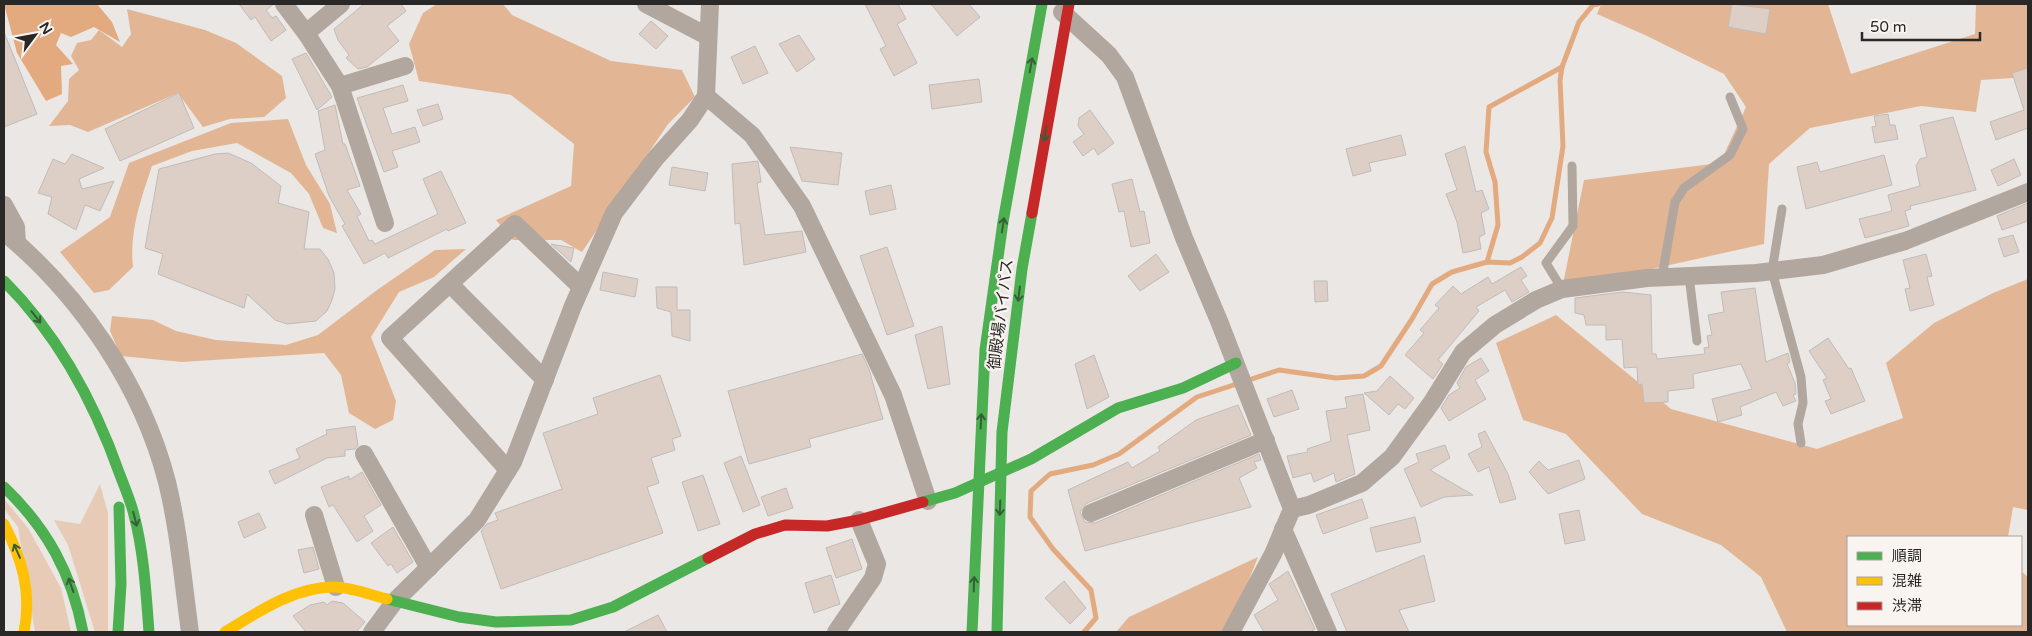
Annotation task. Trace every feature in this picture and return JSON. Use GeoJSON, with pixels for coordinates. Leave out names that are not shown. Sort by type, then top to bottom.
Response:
{"type":"FeatureCollection","features":[{"type":"Feature","properties":{"kind":"main road","name":"御殿場バイパス"},"geometry":{"type":"LineString","coordinates":[[972,632],[977,485],[988,330],[1003,222],[1042,4]]}},
{"type":"Feature","properties":{"kind":"main road","name":"御殿場バイパス"},"geometry":{"type":"LineString","coordinates":[[997,632],[1002,432],[1022,269],[1068,10]]}},
{"type":"Feature","properties":{"kind":"main road"},"geometry":{"type":"LineString","coordinates":[[4,281],[22,299],[67,360],[104,430],[134,514],[143,559],[149,632]]}},
{"type":"Feature","properties":{"kind":"main road"},"geometry":{"type":"LineString","coordinates":[[225,632],[290,596],[314,589],[336,587],[458,617],[496,622],[571,620],[613,607],[755,534],[785,525],[827,526],[859,520],[977,485],[1031,459],[1118,408],[1183,388],[1236,363]]}},
{"type":"Feature","properties":{"kind":"main road"},"geometry":{"type":"LineString","coordinates":[[118,473],[121,555],[118,632]]}},
{"type":"Feature","properties":{"kind":"main road"},"geometry":{"type":"LineString","coordinates":[[4,487],[36,518],[64,564],[80,614],[83,632]]}},
{"type":"Feature","properties":{"kind":"main road"},"geometry":{"type":"LineString","coordinates":[[4,524],[22,562],[27,583],[29,602],[24,632]]}},
{"type":"Feature","properties":{"kind":"street"},"geometry":{"type":"LineString","coordinates":[[284,4],[306,33],[340,86],[385,223]]}},
{"type":"Feature","properties":{"kind":"street"},"geometry":{"type":"LineString","coordinates":[[306,33],[341,4]]}},
{"type":"Feature","properties":{"kind":"street"},"geometry":{"type":"LineString","coordinates":[[646,4],[707,36]]}},
{"type":"Feature","properties":{"kind":"street"},"geometry":{"type":"LineString","coordinates":[[372,632],[395,601],[477,520],[508,470],[581,287],[614,213],[655,159],[690,120],[706,96],[707,36],[710,4]]}},
{"type":"Feature","properties":{"kind":"street"},"geometry":{"type":"LineString","coordinates":[[1054,4],[1068,10],[1109,55],[1125,77],[1184,238],[1236,363],[1292,509],[1273,554],[1231,632]]}},
{"type":"Feature","properties":{"kind":"street"},"geometry":{"type":"LineString","coordinates":[[340,86],[405,66]]}},
{"type":"Feature","properties":{"kind":"street"},"geometry":{"type":"LineString","coordinates":[[706,96],[752,135],[802,206],[893,395],[928,501]]}},
{"type":"Feature","properties":{"kind":"street"},"geometry":{"type":"LineString","coordinates":[[1292,509],[1310,505],[1362,483],[1392,457],[1432,402],[1463,352],[1495,325],[1536,300],[1562,289],[1662,277],[1772,271],[1823,265],[1905,240],[2028,192]]}},
{"type":"Feature","properties":{"kind":"street"},"geometry":{"type":"LineString","coordinates":[[4,205],[16,227],[17,243]]}},
{"type":"Feature","properties":{"kind":"street"},"geometry":{"type":"LineString","coordinates":[[508,470],[390,338],[515,224],[581,287]]}},
{"type":"Feature","properties":{"kind":"street"},"geometry":{"type":"LineString","coordinates":[[4,232],[41,264],[70,296],[96,330],[137,404],[166,481],[175,522],[190,632]]}},
{"type":"Feature","properties":{"kind":"street"},"geometry":{"type":"LineString","coordinates":[[450,284],[545,380]]}},
{"type":"Feature","properties":{"kind":"street"},"geometry":{"type":"LineString","coordinates":[[1091,513],[1266,440]]}},
{"type":"Feature","properties":{"kind":"street"},"geometry":{"type":"LineString","coordinates":[[364,454],[429,568]]}},
{"type":"Feature","properties":{"kind":"street"},"geometry":{"type":"LineString","coordinates":[[314,515],[336,587]]}},
{"type":"Feature","properties":{"kind":"street"},"geometry":{"type":"LineString","coordinates":[[836,632],[873,578],[877,564],[859,520]]}},
{"type":"Feature","properties":{"kind":"street"},"geometry":{"type":"LineString","coordinates":[[1283,529],[1328,632]]}},
{"type":"Feature","properties":{"kind":"lane"},"geometry":{"type":"LineString","coordinates":[[1662,277],[1675,202],[1684,188],[1730,155],[1743,129],[1730,97]]}},
{"type":"Feature","properties":{"kind":"lane"},"geometry":{"type":"LineString","coordinates":[[1562,289],[1546,263],[1573,226],[1572,166]]}},
{"type":"Feature","properties":{"kind":"lane"},"geometry":{"type":"LineString","coordinates":[[1782,209],[1772,271],[1801,377],[1803,403],[1798,424],[1801,443]]}},
{"type":"Feature","properties":{"kind":"lane"},"geometry":{"type":"LineString","coordinates":[[1689,276],[1697,341]]}},
{"type":"Feature","properties":{"kind":"shaded area"},"geometry":{"type":"Polygon","coordinates":[[[4,4],[97,4],[112,22],[120,42],[94,27],[71,37],[61,33],[56,45],[73,64],[61,66],[62,94],[46,101],[17,53],[4,4]]]}},
{"type":"Feature","properties":{"kind":"shaded area"},"geometry":{"type":"Polygon","coordinates":[[[437,4],[503,4],[512,15],[611,61],[682,70],[695,97],[668,124],[582,252],[561,240],[513,240],[496,220],[571,186],[574,144],[511,95],[419,81],[409,44],[423,13],[437,4]]]}},
{"type":"Feature","properties":{"kind":"shaded area"},"geometry":{"type":"Polygon","coordinates":[[[1601,4],[1828,4],[1851,74],[1975,34],[1976,4],[2028,4],[2028,77],[1981,80],[1976,112],[1921,106],[1810,128],[1769,164],[1764,244],[1562,289],[1584,180],[1720,163],[1746,107],[1724,74],[1645,35],[1597,14],[1601,4]]]}},
{"type":"Feature","properties":{"kind":"shaded area"},"geometry":{"type":"Polygon","coordinates":[[[127,9],[205,30],[236,43],[282,76],[286,98],[264,117],[230,119],[203,127],[178,93],[88,132],[70,125],[49,126],[68,101],[69,79],[79,70],[71,56],[77,43],[91,40],[99,30],[122,47],[131,34],[127,9]]]}},
{"type":"Feature","properties":{"kind":"shaded area"},"geometry":{"type":"Polygon","coordinates":[[[288,119],[306,165],[330,204],[337,233],[323,228],[309,194],[291,173],[237,143],[192,151],[152,166],[134,228],[133,267],[109,290],[94,293],[60,252],[110,217],[129,163],[231,123],[288,119]]]}},
{"type":"Feature","properties":{"kind":"shaded area"},"geometry":{"type":"Polygon","coordinates":[[[466,249],[434,277],[399,292],[371,337],[396,401],[393,420],[375,429],[349,413],[341,375],[324,353],[182,362],[121,356],[110,331],[112,316],[153,320],[176,331],[216,340],[286,345],[318,335],[377,290],[435,250],[466,249]]]}},
{"type":"Feature","properties":{"kind":"shaded area"},"geometry":{"type":"Polygon","coordinates":[[[2028,279],[2028,510],[2013,507],[2008,536],[1847,536],[1847,626],[2022,626],[2022,572],[2028,577],[2028,632],[1787,632],[1761,577],[1721,545],[1642,514],[1566,434],[1523,420],[1496,343],[1556,315],[1671,409],[1817,449],[1903,418],[1886,363],[1934,323],[1993,293],[2028,279]]]}},
{"type":"Feature","properties":{"kind":"shaded area"},"geometry":{"type":"Polygon","coordinates":[[[100,484],[108,513],[108,632],[95,632],[68,545],[54,520],[80,524],[100,484]]]}},
{"type":"Feature","properties":{"kind":"shaded area"},"geometry":{"type":"Polygon","coordinates":[[[4,499],[28,528],[61,588],[71,632],[35,632],[18,527],[4,509],[4,499]]]}},
{"type":"Feature","properties":{"kind":"shaded area"},"geometry":{"type":"Polygon","coordinates":[[[1258,557],[1228,632],[1116,632],[1129,617],[1258,557]]]}},
{"type":"Feature","properties":{"kind":"building"},"geometry":{"type":"Polygon","coordinates":[[[239,4],[274,4],[266,10],[272,18],[276,16],[286,30],[271,41],[255,17],[251,20],[239,4]]]}},
{"type":"Feature","properties":{"kind":"building"},"geometry":{"type":"Polygon","coordinates":[[[364,4],[401,4],[406,11],[387,26],[399,41],[367,67],[358,69],[346,58],[349,55],[338,40],[334,29],[364,4]]]}},
{"type":"Feature","properties":{"kind":"building"},"geometry":{"type":"Polygon","coordinates":[[[865,4],[898,4],[906,19],[897,24],[917,63],[894,76],[880,49],[886,46],[865,4]]]}},
{"type":"Feature","properties":{"kind":"building"},"geometry":{"type":"Polygon","coordinates":[[[931,4],[969,4],[980,17],[957,36],[931,4]]]}},
{"type":"Feature","properties":{"kind":"building"},"geometry":{"type":"Polygon","coordinates":[[[1732,4],[1770,9],[1766,34],[1728,27],[1732,4]]]}},
{"type":"Feature","properties":{"kind":"building"},"geometry":{"type":"Polygon","coordinates":[[[651,21],[668,36],[656,49],[639,34],[651,21]]]}},
{"type":"Feature","properties":{"kind":"building"},"geometry":{"type":"Polygon","coordinates":[[[4,32],[37,114],[4,127],[4,32]]]}},
{"type":"Feature","properties":{"kind":"building"},"geometry":{"type":"Polygon","coordinates":[[[799,35],[815,59],[797,72],[779,44],[799,35]]]}},
{"type":"Feature","properties":{"kind":"building"},"geometry":{"type":"Polygon","coordinates":[[[755,46],[768,73],[743,84],[731,57],[755,46]]]}},
{"type":"Feature","properties":{"kind":"building"},"geometry":{"type":"Polygon","coordinates":[[[306,53],[332,97],[317,110],[292,59],[306,53]]]}},
{"type":"Feature","properties":{"kind":"building"},"geometry":{"type":"Polygon","coordinates":[[[2028,68],[2028,128],[1996,140],[1990,122],[2024,110],[2012,73],[2028,68]]]}},
{"type":"Feature","properties":{"kind":"building"},"geometry":{"type":"Polygon","coordinates":[[[979,79],[982,102],[932,109],[929,85],[979,79]]]}},
{"type":"Feature","properties":{"kind":"building"},"geometry":{"type":"Polygon","coordinates":[[[403,85],[408,101],[383,108],[392,134],[415,127],[420,142],[392,151],[398,167],[384,172],[357,98],[403,85]]]}},
{"type":"Feature","properties":{"kind":"building"},"geometry":{"type":"Polygon","coordinates":[[[179,93],[194,128],[120,161],[105,129],[179,93]]]}},
{"type":"Feature","properties":{"kind":"building"},"geometry":{"type":"Polygon","coordinates":[[[438,104],[443,119],[423,126],[417,110],[438,104]]]}},
{"type":"Feature","properties":{"kind":"building"},"geometry":{"type":"Polygon","coordinates":[[[335,105],[343,144],[345,144],[360,186],[347,190],[361,214],[357,216],[369,241],[372,240],[375,244],[438,214],[423,179],[441,171],[466,223],[448,231],[447,229],[388,258],[385,253],[364,264],[342,226],[345,224],[329,196],[315,154],[325,150],[318,111],[335,105]]]}},
{"type":"Feature","properties":{"kind":"building"},"geometry":{"type":"Polygon","coordinates":[[[1090,110],[1114,143],[1098,155],[1094,148],[1083,156],[1073,142],[1084,134],[1078,126],[1079,118],[1090,110]]]}},
{"type":"Feature","properties":{"kind":"building"},"geometry":{"type":"Polygon","coordinates":[[[1888,114],[1890,125],[1895,125],[1898,139],[1875,143],[1872,127],[1876,126],[1874,116],[1888,114]]]}},
{"type":"Feature","properties":{"kind":"building"},"geometry":{"type":"Polygon","coordinates":[[[1953,117],[1976,190],[1910,206],[1911,209],[1905,211],[1909,226],[1865,238],[1859,219],[1892,211],[1888,195],[1920,186],[1916,166],[1920,159],[1927,157],[1920,125],[1953,117]]]}},
{"type":"Feature","properties":{"kind":"building"},"geometry":{"type":"Polygon","coordinates":[[[1401,135],[1406,155],[1369,163],[1371,171],[1353,176],[1346,149],[1401,135]]]}},
{"type":"Feature","properties":{"kind":"building"},"geometry":{"type":"Polygon","coordinates":[[[1465,146],[1476,192],[1482,190],[1489,209],[1481,213],[1485,234],[1479,237],[1481,249],[1463,253],[1457,222],[1446,194],[1457,190],[1445,154],[1465,146]]]}},
{"type":"Feature","properties":{"kind":"building"},"geometry":{"type":"Polygon","coordinates":[[[790,147],[842,153],[838,185],[802,181],[790,147]]]}},
{"type":"Feature","properties":{"kind":"building"},"geometry":{"type":"Polygon","coordinates":[[[228,153],[251,163],[281,186],[278,203],[309,212],[304,249],[320,249],[328,259],[334,273],[335,289],[332,300],[327,311],[316,321],[287,324],[275,320],[247,294],[244,308],[158,274],[163,254],[145,248],[159,169],[215,154],[228,153]]]}},
{"type":"Feature","properties":{"kind":"building"},"geometry":{"type":"Polygon","coordinates":[[[72,154],[104,168],[79,179],[82,189],[114,181],[100,211],[85,205],[76,230],[48,214],[52,197],[38,193],[53,159],[65,164],[72,154]]]}},
{"type":"Feature","properties":{"kind":"building"},"geometry":{"type":"Polygon","coordinates":[[[1884,155],[1892,185],[1806,209],[1797,167],[1817,162],[1820,172],[1884,155]]]}},
{"type":"Feature","properties":{"kind":"building"},"geometry":{"type":"Polygon","coordinates":[[[2014,159],[2021,175],[1998,186],[1991,170],[2014,159]]]}},
{"type":"Feature","properties":{"kind":"building"},"geometry":{"type":"Polygon","coordinates":[[[758,161],[761,182],[757,183],[765,235],[802,231],[806,252],[744,265],[740,223],[735,224],[732,164],[758,161]]]}},
{"type":"Feature","properties":{"kind":"building"},"geometry":{"type":"Polygon","coordinates":[[[672,167],[708,173],[705,191],[669,185],[672,167]]]}},
{"type":"Feature","properties":{"kind":"building"},"geometry":{"type":"Polygon","coordinates":[[[1132,179],[1140,212],[1144,211],[1150,243],[1131,247],[1124,211],[1119,212],[1112,184],[1132,179]]]}},
{"type":"Feature","properties":{"kind":"building"},"geometry":{"type":"Polygon","coordinates":[[[891,185],[896,209],[870,215],[865,191],[891,185]]]}},
{"type":"Feature","properties":{"kind":"building"},"geometry":{"type":"Polygon","coordinates":[[[2028,203],[2028,221],[2002,230],[1997,216],[2028,203]]]}},
{"type":"Feature","properties":{"kind":"building"},"geometry":{"type":"Polygon","coordinates":[[[2013,235],[2019,252],[2004,257],[1998,239],[2013,235]]]}},
{"type":"Feature","properties":{"kind":"building"},"geometry":{"type":"Polygon","coordinates":[[[551,244],[574,248],[571,262],[551,244]]]}},
{"type":"Feature","properties":{"kind":"building"},"geometry":{"type":"Polygon","coordinates":[[[887,247],[914,326],[887,335],[860,256],[887,247]]]}},
{"type":"Feature","properties":{"kind":"building"},"geometry":{"type":"Polygon","coordinates":[[[1156,254],[1169,272],[1140,291],[1128,276],[1156,254]]]}},
{"type":"Feature","properties":{"kind":"building"},"geometry":{"type":"Polygon","coordinates":[[[1926,254],[1932,276],[1927,277],[1934,305],[1910,311],[1905,289],[1910,288],[1903,260],[1926,254]]]}},
{"type":"Feature","properties":{"kind":"building"},"geometry":{"type":"Polygon","coordinates":[[[1521,267],[1527,276],[1521,280],[1529,292],[1512,302],[1505,290],[1476,307],[1479,311],[1438,360],[1443,364],[1433,379],[1405,355],[1424,333],[1420,330],[1439,308],[1435,305],[1453,286],[1461,294],[1488,277],[1492,284],[1521,267]]]}},
{"type":"Feature","properties":{"kind":"building"},"geometry":{"type":"Polygon","coordinates":[[[603,272],[638,279],[635,297],[600,290],[603,272]]]}},
{"type":"Feature","properties":{"kind":"building"},"geometry":{"type":"Polygon","coordinates":[[[1314,281],[1327,281],[1328,301],[1315,302],[1314,281]]]}},
{"type":"Feature","properties":{"kind":"building"},"geometry":{"type":"Polygon","coordinates":[[[656,287],[677,287],[677,310],[690,310],[690,341],[672,336],[671,312],[657,308],[656,287]]]}},
{"type":"Feature","properties":{"kind":"building"},"geometry":{"type":"Polygon","coordinates":[[[1755,288],[1766,362],[1788,353],[1790,362],[1787,364],[1795,383],[1796,394],[1793,395],[1796,401],[1783,406],[1776,392],[1740,407],[1742,415],[1718,422],[1712,399],[1752,389],[1741,364],[1693,374],[1694,388],[1668,391],[1668,402],[1644,403],[1642,384],[1638,385],[1637,367],[1624,368],[1622,339],[1606,340],[1606,325],[1586,325],[1584,315],[1575,313],[1575,298],[1623,292],[1651,295],[1652,354],[1656,354],[1657,359],[1705,354],[1704,348],[1709,347],[1707,336],[1712,335],[1708,315],[1724,312],[1721,292],[1755,288]]]}},
{"type":"Feature","properties":{"kind":"building"},"geometry":{"type":"Polygon","coordinates":[[[942,326],[950,384],[928,389],[915,335],[942,326]]]}},
{"type":"Feature","properties":{"kind":"building"},"geometry":{"type":"Polygon","coordinates":[[[1828,338],[1849,369],[1851,368],[1865,401],[1831,414],[1825,401],[1831,399],[1823,380],[1827,378],[1809,351],[1828,338]]]}},
{"type":"Feature","properties":{"kind":"building"},"geometry":{"type":"Polygon","coordinates":[[[862,354],[869,369],[883,419],[809,439],[811,447],[749,464],[728,391],[862,354]]]}},
{"type":"Feature","properties":{"kind":"building"},"geometry":{"type":"Polygon","coordinates":[[[1094,355],[1109,397],[1087,409],[1075,364],[1094,355]]]}},
{"type":"Feature","properties":{"kind":"building"},"geometry":{"type":"Polygon","coordinates":[[[1481,358],[1489,371],[1475,380],[1486,399],[1449,421],[1441,408],[1449,395],[1460,388],[1457,383],[1466,367],[1481,358]]]}},
{"type":"Feature","properties":{"kind":"building"},"geometry":{"type":"Polygon","coordinates":[[[660,375],[681,436],[672,439],[675,450],[651,458],[659,483],[647,487],[663,533],[501,589],[481,531],[487,524],[498,520],[495,513],[562,489],[543,433],[598,414],[593,398],[660,375]]]}},
{"type":"Feature","properties":{"kind":"building"},"geometry":{"type":"Polygon","coordinates":[[[1390,376],[1414,398],[1405,409],[1398,404],[1389,415],[1364,393],[1377,391],[1390,376]]]}},
{"type":"Feature","properties":{"kind":"building"},"geometry":{"type":"Polygon","coordinates":[[[1292,390],[1299,409],[1274,417],[1267,399],[1292,390]]]}},
{"type":"Feature","properties":{"kind":"building"},"geometry":{"type":"Polygon","coordinates":[[[1363,394],[1370,430],[1347,435],[1355,474],[1336,482],[1334,473],[1314,482],[1311,473],[1293,478],[1287,456],[1308,452],[1307,449],[1331,441],[1326,411],[1347,408],[1345,397],[1363,394]]]}},
{"type":"Feature","properties":{"kind":"building"},"geometry":{"type":"Polygon","coordinates":[[[1238,405],[1251,435],[1087,503],[1080,512],[1085,522],[1095,523],[1259,454],[1261,460],[1254,462],[1257,468],[1239,478],[1251,507],[1085,551],[1068,490],[1128,462],[1132,468],[1160,451],[1158,447],[1196,420],[1238,405]]]}},
{"type":"Feature","properties":{"kind":"building"},"geometry":{"type":"Polygon","coordinates":[[[355,426],[358,445],[355,449],[345,450],[345,456],[327,458],[275,484],[269,471],[300,458],[296,449],[327,434],[326,430],[355,426]]]}},
{"type":"Feature","properties":{"kind":"building"},"geometry":{"type":"Polygon","coordinates":[[[1485,431],[1508,474],[1516,499],[1500,503],[1489,467],[1478,472],[1468,454],[1482,447],[1478,434],[1485,431]]]}},
{"type":"Feature","properties":{"kind":"building"},"geometry":{"type":"Polygon","coordinates":[[[1445,445],[1450,458],[1430,470],[1473,495],[1444,497],[1421,507],[1404,469],[1419,462],[1416,454],[1445,445]]]}},
{"type":"Feature","properties":{"kind":"building"},"geometry":{"type":"Polygon","coordinates":[[[741,456],[760,505],[743,512],[724,463],[741,456]]]}},
{"type":"Feature","properties":{"kind":"building"},"geometry":{"type":"Polygon","coordinates":[[[1579,460],[1585,479],[1548,494],[1529,472],[1539,461],[1548,470],[1579,460]]]}},
{"type":"Feature","properties":{"kind":"building"},"geometry":{"type":"Polygon","coordinates":[[[362,472],[381,505],[364,516],[373,531],[357,542],[333,505],[329,507],[321,487],[349,476],[349,480],[362,472]]]}},
{"type":"Feature","properties":{"kind":"building"},"geometry":{"type":"Polygon","coordinates":[[[703,475],[720,524],[698,531],[682,482],[703,475]]]}},
{"type":"Feature","properties":{"kind":"building"},"geometry":{"type":"Polygon","coordinates":[[[786,488],[793,508],[768,516],[761,497],[786,488]]]}},
{"type":"Feature","properties":{"kind":"building"},"geometry":{"type":"Polygon","coordinates":[[[1362,499],[1368,518],[1323,534],[1316,515],[1362,499]]]}},
{"type":"Feature","properties":{"kind":"building"},"geometry":{"type":"Polygon","coordinates":[[[1579,510],[1585,540],[1565,544],[1559,514],[1579,510]]]}},
{"type":"Feature","properties":{"kind":"building"},"geometry":{"type":"Polygon","coordinates":[[[259,513],[266,528],[244,538],[238,522],[259,513]]]}},
{"type":"Feature","properties":{"kind":"building"},"geometry":{"type":"Polygon","coordinates":[[[1415,517],[1421,542],[1376,552],[1370,528],[1415,517]]]}},
{"type":"Feature","properties":{"kind":"building"},"geometry":{"type":"Polygon","coordinates":[[[393,527],[413,562],[397,573],[391,564],[388,566],[371,543],[393,527]]]}},
{"type":"Feature","properties":{"kind":"building"},"geometry":{"type":"Polygon","coordinates":[[[852,539],[862,569],[836,578],[826,548],[852,539]]]}},
{"type":"Feature","properties":{"kind":"building"},"geometry":{"type":"Polygon","coordinates":[[[313,547],[319,569],[304,573],[298,550],[313,547]]]}},
{"type":"Feature","properties":{"kind":"building"},"geometry":{"type":"Polygon","coordinates":[[[1424,555],[1435,601],[1399,610],[1409,632],[1347,632],[1331,594],[1424,555]]]}},
{"type":"Feature","properties":{"kind":"building"},"geometry":{"type":"Polygon","coordinates":[[[1288,571],[1315,629],[1310,632],[1264,632],[1254,615],[1278,600],[1269,584],[1288,571]]]}},
{"type":"Feature","properties":{"kind":"building"},"geometry":{"type":"Polygon","coordinates":[[[831,575],[840,604],[814,613],[805,583],[831,575]]]}},
{"type":"Feature","properties":{"kind":"building"},"geometry":{"type":"Polygon","coordinates":[[[1064,581],[1086,608],[1070,624],[1045,598],[1064,581]]]}},
{"type":"Feature","properties":{"kind":"building"},"geometry":{"type":"Polygon","coordinates":[[[332,601],[343,603],[365,622],[356,632],[306,632],[293,616],[310,605],[324,602],[327,605],[332,601]]]}},
{"type":"Feature","properties":{"kind":"building"},"geometry":{"type":"Polygon","coordinates":[[[658,615],[667,632],[624,632],[658,615]]]}},
{"type":"Feature","properties":{"kind":"waterway"},"geometry":{"type":"LineString","coordinates":[[1084,632],[1096,618],[1091,590],[1053,549],[1030,517],[1031,491],[1050,474],[1093,465],[1119,454],[1197,397],[1279,370],[1336,378],[1364,376],[1381,366],[1412,319],[1432,284],[1452,272],[1487,262],[1510,263],[1522,257],[1540,243],[1552,218],[1563,146],[1560,80],[1562,67],[1579,22],[1593,5],[1598,4]]}},
{"type":"Feature","properties":{"kind":"waterway"},"geometry":{"type":"LineString","coordinates":[[1487,262],[1498,225],[1495,182],[1486,152],[1489,107],[1562,67]]}},
{"type":"Feature","properties":{"kind":"traffic: fast"},"geometry":{"type":"LineString","coordinates":[[972,632],[985,350],[1003,222],[1042,4]]}},
{"type":"Feature","properties":{"kind":"traffic: fast"},"geometry":{"type":"LineString","coordinates":[[997,632],[1002,432],[1022,269],[1032,213]]}},
{"type":"Feature","properties":{"kind":"traffic: fast"},"geometry":{"type":"LineString","coordinates":[[4,281],[58,347],[87,397],[110,448],[133,510],[144,573],[149,632]]}},
{"type":"Feature","properties":{"kind":"traffic: fast"},"geometry":{"type":"LineString","coordinates":[[923,502],[955,493],[1031,459],[1118,408],[1183,388],[1236,363]]}},
{"type":"Feature","properties":{"kind":"traffic: fast"},"geometry":{"type":"LineString","coordinates":[[4,487],[33,519],[56,553],[72,591],[83,632]]}},
{"type":"Feature","properties":{"kind":"traffic: fast"},"geometry":{"type":"LineString","coordinates":[[118,632],[121,584],[119,507]]}},
{"type":"Feature","properties":{"kind":"traffic: fast"},"geometry":{"type":"LineString","coordinates":[[387,599],[459,617],[496,622],[571,620],[613,607],[708,558]]}},
{"type":"Feature","properties":{"kind":"traffic: slow"},"geometry":{"type":"LineString","coordinates":[[4,524],[16,550],[24,576],[27,603],[24,632]]}},
{"type":"Feature","properties":{"kind":"traffic: slow"},"geometry":{"type":"LineString","coordinates":[[225,632],[277,602],[305,591],[319,588],[347,588],[387,599]]}},
{"type":"Feature","properties":{"kind":"traffic: jam"},"geometry":{"type":"LineString","coordinates":[[1032,213],[1069,4]]}},
{"type":"Feature","properties":{"kind":"traffic: jam"},"geometry":{"type":"LineString","coordinates":[[708,558],[755,534],[785,525],[827,526],[859,520],[923,502]]}}]}
